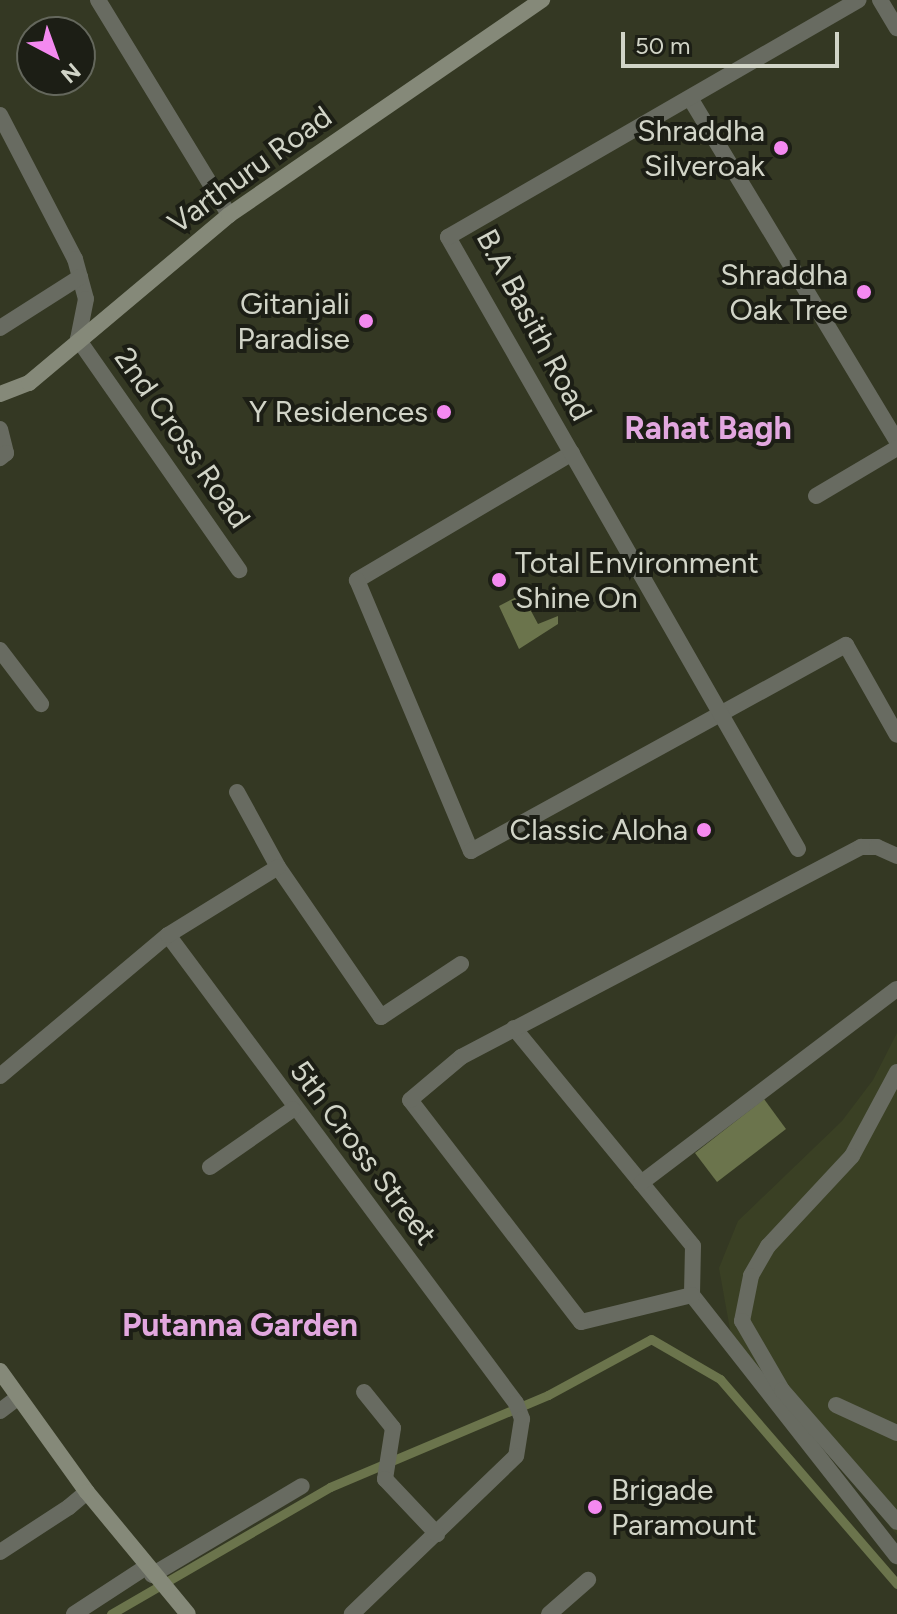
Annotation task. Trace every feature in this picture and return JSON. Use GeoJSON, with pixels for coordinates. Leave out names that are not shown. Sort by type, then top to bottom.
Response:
{"type":"FeatureCollection","features":[{"type":"Feature","properties":{"kind":"street"},"geometry":{"type":"LineString","coordinates":[[98,0],[229,215]]}},
{"type":"Feature","properties":{"kind":"street","name":"B.A Basith Road"},"geometry":{"type":"LineString","coordinates":[[798,849],[448,237],[859,0]]}},
{"type":"Feature","properties":{"kind":"street"},"geometry":{"type":"LineString","coordinates":[[880,0],[897,28]]}},
{"type":"Feature","properties":{"kind":"street","name":"Varthuru Road"},"geometry":{"type":"LineString","coordinates":[[0,394],[29,383],[229,215],[538,1]]}},
{"type":"Feature","properties":{"kind":"street"},"geometry":{"type":"LineString","coordinates":[[690,98],[897,441]]}},
{"type":"Feature","properties":{"kind":"street"},"geometry":{"type":"LineString","coordinates":[[0,115],[80,277],[86,299],[78,339]]}},
{"type":"Feature","properties":{"kind":"street"},"geometry":{"type":"LineString","coordinates":[[0,328],[80,277]]}},
{"type":"Feature","properties":{"kind":"street","name":"2nd Cross Road"},"geometry":{"type":"LineString","coordinates":[[78,339],[239,570]]}},
{"type":"Feature","properties":{"kind":"street"},"geometry":{"type":"LineString","coordinates":[[0,429],[6,453],[0,458]]}},
{"type":"Feature","properties":{"kind":"street"},"geometry":{"type":"LineString","coordinates":[[816,496],[897,448]]}},
{"type":"Feature","properties":{"kind":"street"},"geometry":{"type":"LineString","coordinates":[[572,453],[357,580],[471,851],[846,645],[897,735]]}},
{"type":"Feature","properties":{"kind":"street"},"geometry":{"type":"LineString","coordinates":[[0,650],[41,704]]}},
{"type":"Feature","properties":{"kind":"street"},"geometry":{"type":"LineString","coordinates":[[237,792],[278,867],[381,1017],[461,964]]}},
{"type":"Feature","properties":{"kind":"street"},"geometry":{"type":"LineString","coordinates":[[692,1295],[581,1322],[410,1100],[461,1057],[861,847],[877,847],[897,856]]}},
{"type":"Feature","properties":{"kind":"street"},"geometry":{"type":"LineString","coordinates":[[0,1076],[168,935],[278,867]]}},
{"type":"Feature","properties":{"kind":"street","name":"5th Cross Street"},"geometry":{"type":"LineString","coordinates":[[168,935],[293,1109],[519,1411],[516,1456],[437,1534]]}},
{"type":"Feature","properties":{"kind":"street"},"geometry":{"type":"LineString","coordinates":[[641,1183],[897,989]]}},
{"type":"Feature","properties":{"kind":"street"},"geometry":{"type":"LineString","coordinates":[[514,1028],[693,1246],[692,1295],[897,1556]]}},
{"type":"Feature","properties":{"kind":"street"},"geometry":{"type":"LineString","coordinates":[[897,1072],[852,1156],[768,1246],[748,1287],[742,1321],[782,1390],[897,1522]]}},
{"type":"Feature","properties":{"kind":"street"},"geometry":{"type":"LineString","coordinates":[[210,1167],[293,1109]]}},
{"type":"Feature","properties":{"kind":"street"},"geometry":{"type":"LineString","coordinates":[[0,1371],[87,1492],[149,1571],[188,1614]]}},
{"type":"Feature","properties":{"kind":"street"},"geometry":{"type":"LineString","coordinates":[[352,1614],[437,1534],[385,1479],[386,1454],[393,1428],[364,1392]]}},
{"type":"Feature","properties":{"kind":"street"},"geometry":{"type":"LineString","coordinates":[[0,1411],[17,1398]]}},
{"type":"Feature","properties":{"kind":"street"},"geometry":{"type":"LineString","coordinates":[[836,1405],[897,1433]]}},
{"type":"Feature","properties":{"kind":"street"},"geometry":{"type":"LineString","coordinates":[[74,1614],[302,1486]]}},
{"type":"Feature","properties":{"kind":"street"},"geometry":{"type":"LineString","coordinates":[[0,1552],[87,1492]]}},
{"type":"Feature","properties":{"kind":"street"},"geometry":{"type":"LineString","coordinates":[[549,1614],[588,1580]]}},
{"type":"Feature","properties":{"kind":"shaded area"},"geometry":{"type":"Polygon","coordinates":[[[522,594],[538,624],[558,616],[558,624],[519,649],[499,606],[522,594]]]}},
{"type":"Feature","properties":{"kind":"shaded area"},"geometry":{"type":"Polygon","coordinates":[[[897,1033],[897,1535],[731,1335],[719,1268],[738,1221],[842,1121],[873,1080],[897,1033]]]}},
{"type":"Feature","properties":{"kind":"shaded area"},"geometry":{"type":"Polygon","coordinates":[[[764,1099],[786,1129],[717,1182],[695,1153],[764,1099]]]}},
{"type":"Feature","properties":{"kind":"waterway"},"geometry":{"type":"LineString","coordinates":[[111,1614],[330,1487],[548,1395],[651,1339],[720,1379],[897,1584]]}},
{"type":"Feature","properties":{"kind":"place","name":"Shraddha Silveroak"},"geometry":{"type":"Point","coordinates":[781,148]}},
{"type":"Feature","properties":{"kind":"place","name":"Shraddha Oak Tree"},"geometry":{"type":"Point","coordinates":[864,292]}},
{"type":"Feature","properties":{"kind":"place","name":"Gitanjali Paradise"},"geometry":{"type":"Point","coordinates":[366,321]}},
{"type":"Feature","properties":{"kind":"place","name":"Y Residences"},"geometry":{"type":"Point","coordinates":[444,412]}},
{"type":"Feature","properties":{"kind":"place","name":"Total Environment Shine On"},"geometry":{"type":"Point","coordinates":[499,580]}},
{"type":"Feature","properties":{"kind":"place","name":"Classic Aloha"},"geometry":{"type":"Point","coordinates":[704,830]}},
{"type":"Feature","properties":{"kind":"place","name":"Brigade Paramount"},"geometry":{"type":"Point","coordinates":[595,1507]}},
{"type":"Feature","properties":{"kind":"district","name":"Rahat Bagh"},"geometry":{"type":"Point","coordinates":[708,428]}},
{"type":"Feature","properties":{"kind":"district","name":"Putanna Garden"},"geometry":{"type":"Point","coordinates":[240,1325]}}]}
